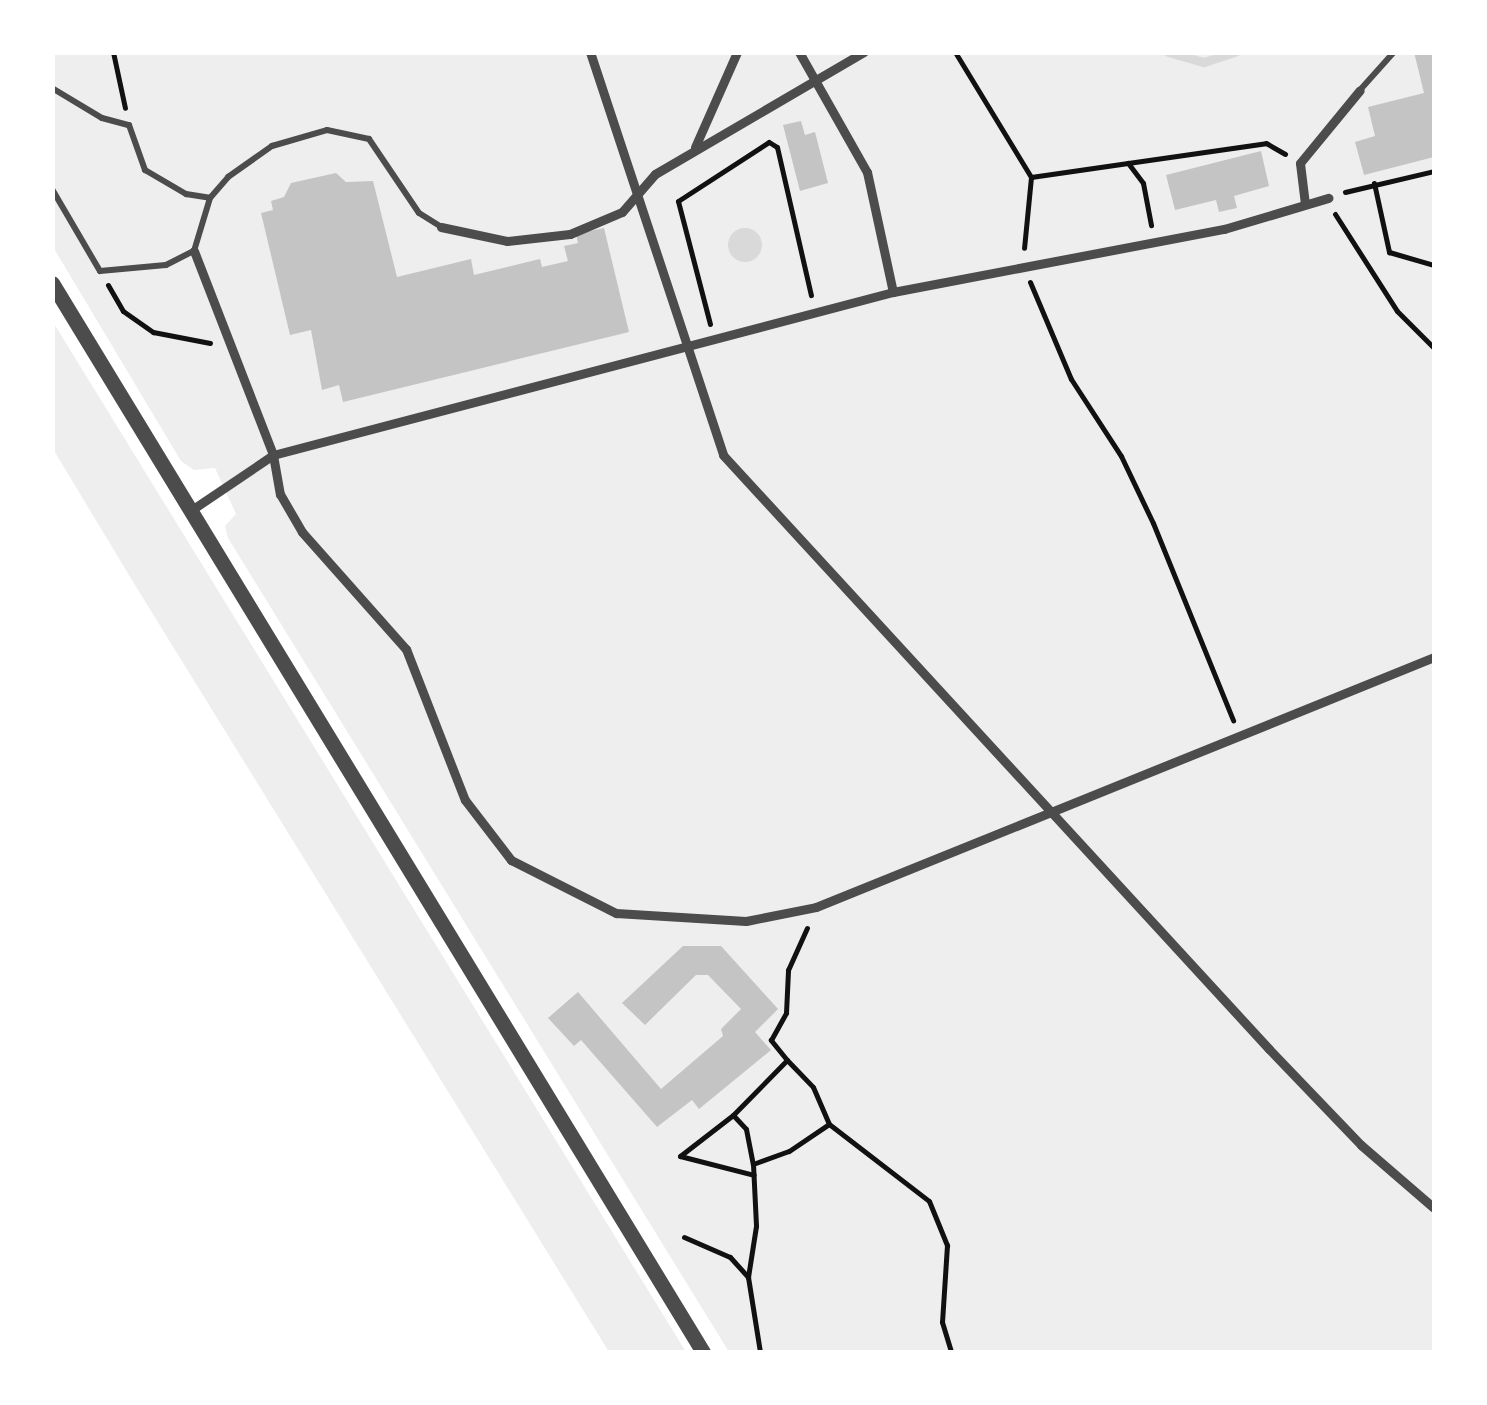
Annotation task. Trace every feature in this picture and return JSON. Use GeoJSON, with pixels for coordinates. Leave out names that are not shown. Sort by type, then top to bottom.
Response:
{"type":"FeatureCollection","features":[{"type":"Feature","properties":{"kind":"street"},"geometry":{"type":"LineString","coordinates":[[590,52],[716,442],[756,496],[1046,809],[1361,1145],[1434,1208]]}},
{"type":"Feature","properties":{"kind":"street"},"geometry":{"type":"LineString","coordinates":[[694,150],[737,52]]}},
{"type":"Feature","properties":{"kind":"street"},"geometry":{"type":"LineString","coordinates":[[799,52],[867,172],[893,292]]}},
{"type":"Feature","properties":{"kind":"street"},"geometry":{"type":"LineString","coordinates":[[440,226],[506,241],[570,234],[638,200],[655,174],[864,52]]}},
{"type":"Feature","properties":{"kind":"street"},"geometry":{"type":"LineString","coordinates":[[1306,204],[1300,163],[1360,90]]}},
{"type":"Feature","properties":{"kind":"street"},"geometry":{"type":"LineString","coordinates":[[190,511],[273,455],[893,292],[1022,265],[1154,244],[1328,198]]}},
{"type":"Feature","properties":{"kind":"street"},"geometry":{"type":"LineString","coordinates":[[194,251],[273,455],[280,494],[302,532],[406,649],[464,800],[511,860],[616,914],[746,921],[816,907],[1046,809],[1434,657]]}},
{"type":"Feature","properties":{"kind":"street"},"geometry":{"type":"LineString","coordinates":[[52,283],[703,1352]]}},
{"type":"Feature","properties":{"kind":"lane"},"geometry":{"type":"LineString","coordinates":[[1360,90],[1394,52]]}},
{"type":"Feature","properties":{"kind":"lane"},"geometry":{"type":"LineString","coordinates":[[52,88],[102,118],[128,125],[146,170],[186,194],[210,198]]}},
{"type":"Feature","properties":{"kind":"lane"},"geometry":{"type":"LineString","coordinates":[[52,188],[87,256],[100,271],[166,265],[194,251],[210,198],[272,146],[328,130],[369,139],[418,213],[440,226]]}},
{"type":"Feature","properties":{"kind":"path"},"geometry":{"type":"LineString","coordinates":[[113,52],[128,125]]}},
{"type":"Feature","properties":{"kind":"path"},"geometry":{"type":"LineString","coordinates":[[955,52],[1030,177],[1022,265],[1071,379],[1121,456],[1153,523],[1239,736]]}},
{"type":"Feature","properties":{"kind":"path"},"geometry":{"type":"LineString","coordinates":[[774,134],[815,312]]}},
{"type":"Feature","properties":{"kind":"path"},"geometry":{"type":"LineString","coordinates":[[714,338],[678,201],[773,142]]}},
{"type":"Feature","properties":{"kind":"path"},"geometry":{"type":"LineString","coordinates":[[1030,177],[1266,143],[1300,163]]}},
{"type":"Feature","properties":{"kind":"path"},"geometry":{"type":"LineString","coordinates":[[1128,162],[1143,183],[1154,244]]}},
{"type":"Feature","properties":{"kind":"path"},"geometry":{"type":"LineString","coordinates":[[1434,171],[1328,198],[1353,250],[1396,311],[1434,348]]}},
{"type":"Feature","properties":{"kind":"path"},"geometry":{"type":"LineString","coordinates":[[1374,184],[1389,252],[1434,265]]}},
{"type":"Feature","properties":{"kind":"path"},"geometry":{"type":"LineString","coordinates":[[100,271],[123,311],[153,332],[228,347]]}},
{"type":"Feature","properties":{"kind":"path"},"geometry":{"type":"LineString","coordinates":[[816,907],[788,970],[786,1013],[771,1040],[814,1087],[829,1124],[930,1200],[947,1245],[942,1322],[951,1352]]}},
{"type":"Feature","properties":{"kind":"path"},"geometry":{"type":"LineString","coordinates":[[754,1175],[680,1156],[733,1115],[787,1060]]}},
{"type":"Feature","properties":{"kind":"path"},"geometry":{"type":"LineString","coordinates":[[733,1115],[746,1129],[753,1164],[756,1226],[748,1277],[760,1352]]}},
{"type":"Feature","properties":{"kind":"path"},"geometry":{"type":"LineString","coordinates":[[753,1164],[789,1151],[829,1124]]}},
{"type":"Feature","properties":{"kind":"path"},"geometry":{"type":"LineString","coordinates":[[684,1237],[730,1258],[748,1277]]}},
{"type":"Feature","properties":{"kind":"shaded area"},"geometry":{"type":"Polygon","coordinates":[[[52,53],[1434,53],[1434,1352],[729,1352],[228,538],[225,526],[236,514],[215,468],[194,470],[181,461],[53,247],[52,53]]]}},
{"type":"Feature","properties":{"kind":"shaded area"},"geometry":{"type":"Polygon","coordinates":[[[745,228],[757,233],[762,245],[757,257],[745,262],[733,257],[728,245],[733,233],[745,228]]]}},
{"type":"Feature","properties":{"kind":"shaded area"},"geometry":{"type":"Polygon","coordinates":[[[53,322],[686,1352],[609,1352],[138,590],[53,449],[53,322]]]}},
{"type":"Feature","properties":{"kind":"building"},"geometry":{"type":"Polygon","coordinates":[[[1414,52],[1434,52],[1434,157],[1364,175],[1355,142],[1375,136],[1368,107],[1424,93],[1414,52]]]}},
{"type":"Feature","properties":{"kind":"building"},"geometry":{"type":"Polygon","coordinates":[[[801,121],[805,135],[815,132],[828,183],[800,191],[783,125],[801,121]]]}},
{"type":"Feature","properties":{"kind":"building"},"geometry":{"type":"Polygon","coordinates":[[[1261,151],[1269,186],[1234,196],[1237,208],[1219,212],[1216,200],[1175,210],[1166,175],[1261,151]]]}},
{"type":"Feature","properties":{"kind":"building"},"geometry":{"type":"Polygon","coordinates":[[[336,173],[346,182],[373,181],[397,277],[471,259],[474,275],[540,259],[542,267],[568,261],[564,246],[578,243],[576,234],[604,228],[629,332],[343,402],[339,385],[322,390],[311,330],[290,335],[261,213],[273,210],[271,201],[284,197],[291,183],[336,173]]]}},
{"type":"Feature","properties":{"kind":"building"},"geometry":{"type":"Polygon","coordinates":[[[683,946],[721,946],[778,1009],[755,1032],[771,1050],[699,1109],[692,1100],[657,1127],[581,1040],[574,1046],[548,1018],[578,992],[661,1089],[723,1036],[721,1029],[741,1009],[708,975],[696,975],[645,1025],[622,1003],[683,946]]]}},
{"type":"Feature","properties":{"kind":"waterway"},"geometry":{"type":"LineString","coordinates":[[1168,52],[1204,62],[1235,52]]}}]}
